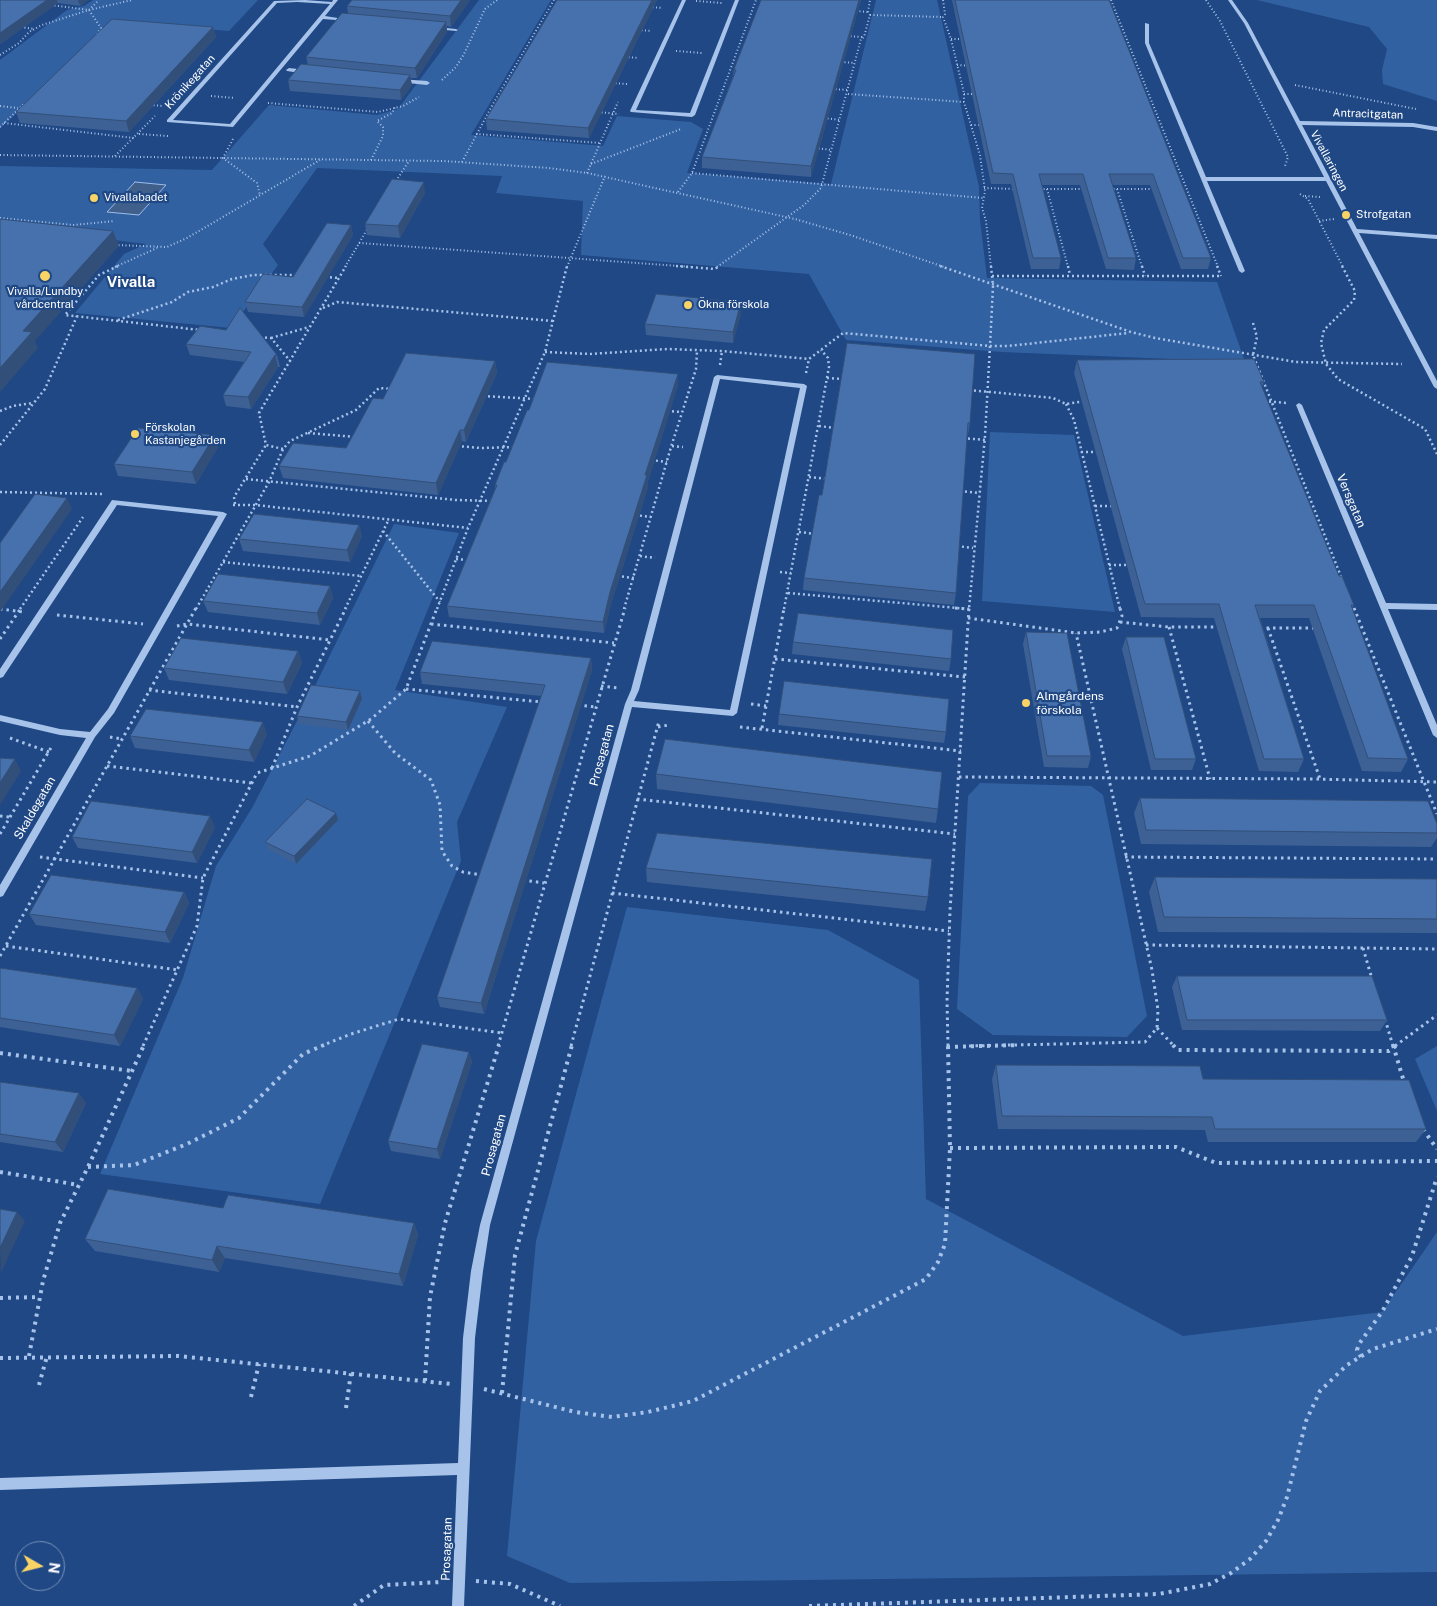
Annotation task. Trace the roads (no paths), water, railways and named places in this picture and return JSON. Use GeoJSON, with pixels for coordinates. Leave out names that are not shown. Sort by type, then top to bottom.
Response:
{"type":"FeatureCollection","features":[{"type":"Feature","properties":{"kind":"street","name":"Krönikegatan"},"geometry":{"type":"LineString","coordinates":[[297,0],[335,2],[231,126],[169,121],[276,2],[297,0]]}},
{"type":"Feature","properties":{"kind":"street"},"geometry":{"type":"LineString","coordinates":[[684,0],[633,111],[692,115],[737,0]]}},
{"type":"Feature","properties":{"kind":"street","name":"Vivallaringen"},"geometry":{"type":"LineString","coordinates":[[1230,0],[1246,23],[1437,387]]}},
{"type":"Feature","properties":{"kind":"street"},"geometry":{"type":"LineString","coordinates":[[322,17],[354,20]]}},
{"type":"Feature","properties":{"kind":"street"},"geometry":{"type":"LineString","coordinates":[[1147,24],[1146,40],[1242,271]]}},
{"type":"Feature","properties":{"kind":"street"},"geometry":{"type":"LineString","coordinates":[[428,27],[456,30]]}},
{"type":"Feature","properties":{"kind":"street"},"geometry":{"type":"LineString","coordinates":[[289,70],[318,73]]}},
{"type":"Feature","properties":{"kind":"street"},"geometry":{"type":"LineString","coordinates":[[397,80],[427,83]]}},
{"type":"Feature","properties":{"kind":"street","name":"Antracitgatan"},"geometry":{"type":"LineString","coordinates":[[1298,122],[1385,124],[1437,129]]}},
{"type":"Feature","properties":{"kind":"street"},"geometry":{"type":"LineString","coordinates":[[1204,179],[1327,179]]}},
{"type":"Feature","properties":{"kind":"street"},"geometry":{"type":"LineString","coordinates":[[1355,231],[1437,236]]}},
{"type":"Feature","properties":{"kind":"street","name":"Prosagatan"},"geometry":{"type":"LineString","coordinates":[[458,1606],[469,1338],[474,1290],[485,1226],[629,704],[636,690],[717,378],[804,386],[733,713],[629,704]]}},
{"type":"Feature","properties":{"kind":"street","name":"Versgatan"},"geometry":{"type":"LineString","coordinates":[[1299,405],[1437,735]]}},
{"type":"Feature","properties":{"kind":"street","name":"Skaldegatan"},"geometry":{"type":"LineString","coordinates":[[0,675],[115,502],[223,514],[111,710],[92,735],[0,893]]}},
{"type":"Feature","properties":{"kind":"street"},"geometry":{"type":"LineString","coordinates":[[1383,606],[1437,606]]}},
{"type":"Feature","properties":{"kind":"street"},"geometry":{"type":"LineString","coordinates":[[0,718],[60,732],[92,735]]}},
{"type":"Feature","properties":{"kind":"street"},"geometry":{"type":"LineString","coordinates":[[0,1484],[463,1469]]}},
{"type":"Feature","properties":{"kind":"place","name":"Vivallabadet"},"geometry":{"type":"Point","coordinates":[94,198]}},
{"type":"Feature","properties":{"kind":"place","name":"Strofgatan"},"geometry":{"type":"Point","coordinates":[1346,215]}},
{"type":"Feature","properties":{"kind":"place","name":"Vivalla/Lundby vårdcentral"},"geometry":{"type":"Point","coordinates":[45,276]}},
{"type":"Feature","properties":{"kind":"place","name":"Ökna förskola"},"geometry":{"type":"Point","coordinates":[688,305]}},
{"type":"Feature","properties":{"kind":"place","name":"Förskolan Kastanjegården"},"geometry":{"type":"Point","coordinates":[135,434]}},
{"type":"Feature","properties":{"kind":"place","name":"Almgårdens förskola"},"geometry":{"type":"Point","coordinates":[1026,703]}},
{"type":"Feature","properties":{"kind":"district","name":"Vivalla"},"geometry":{"type":"Point","coordinates":[131,282]}}]}
